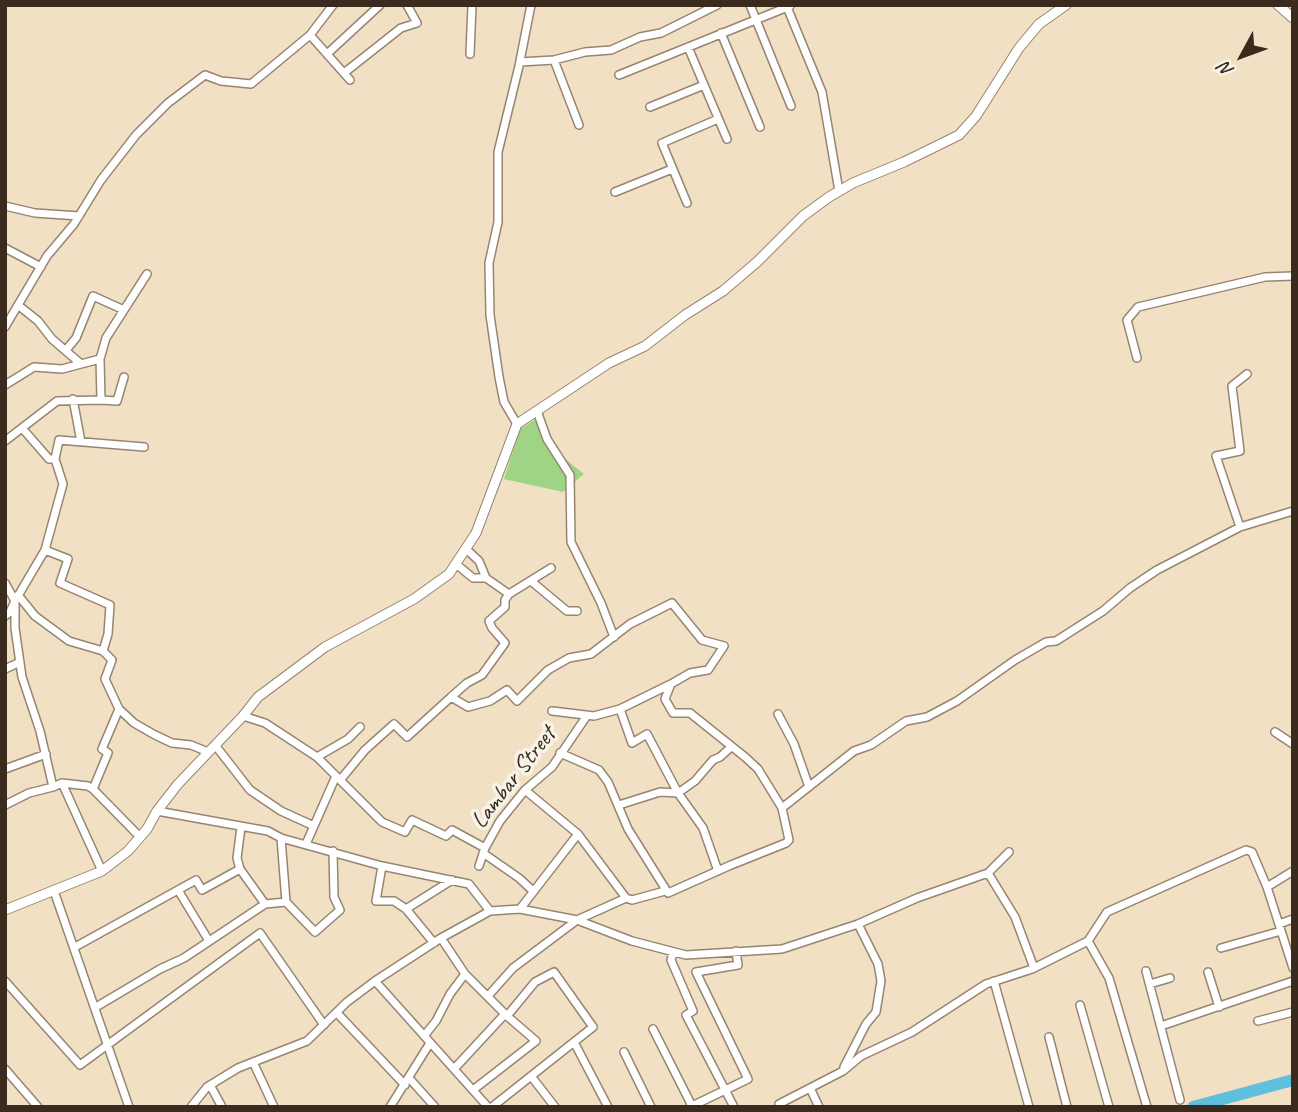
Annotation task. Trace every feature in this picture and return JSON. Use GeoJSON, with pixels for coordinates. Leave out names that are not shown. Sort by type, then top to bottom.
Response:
{"type":"FeatureCollection","features":[{"type":"Feature","properties":{"kind":"street"},"geometry":{"type":"LineString","coordinates":[[5,327],[41,267],[79,216],[101,180],[136,135],[168,103],[205,75],[221,81],[251,84],[310,35],[333,5]]}},
{"type":"Feature","properties":{"kind":"street"},"geometry":{"type":"LineString","coordinates":[[327,54],[380,5]]}},
{"type":"Feature","properties":{"kind":"street"},"geometry":{"type":"LineString","coordinates":[[310,35],[347,76],[401,28],[417,23],[407,5]]}},
{"type":"Feature","properties":{"kind":"street"},"geometry":{"type":"LineString","coordinates":[[470,54],[472,5]]}},
{"type":"Feature","properties":{"kind":"street"},"geometry":{"type":"LineString","coordinates":[[517,424],[504,402],[499,377],[490,315],[488,263],[498,222],[498,152],[531,5]]}},
{"type":"Feature","properties":{"kind":"street"},"geometry":{"type":"LineString","coordinates":[[520,62],[554,60],[585,52],[611,50],[640,37],[661,33],[717,5]]}},
{"type":"Feature","properties":{"kind":"street"},"geometry":{"type":"LineString","coordinates":[[750,5],[791,106]]}},
{"type":"Feature","properties":{"kind":"street"},"geometry":{"type":"LineString","coordinates":[[5,910],[102,870],[128,851],[211,748],[258,697],[325,647],[414,599],[449,574],[475,533],[517,424],[609,363],[645,346],[685,315],[723,291],[803,216],[839,191],[959,135],[976,116],[1019,48],[1039,24],[1066,5]]}},
{"type":"Feature","properties":{"kind":"street"},"geometry":{"type":"LineString","coordinates":[[1278,5],[1293,18]]}},
{"type":"Feature","properties":{"kind":"street"},"geometry":{"type":"LineString","coordinates":[[619,75],[790,6],[822,92],[839,191]]}},
{"type":"Feature","properties":{"kind":"street"},"geometry":{"type":"LineString","coordinates":[[721,33],[760,127]]}},
{"type":"Feature","properties":{"kind":"street"},"geometry":{"type":"LineString","coordinates":[[688,47],[727,139]]}},
{"type":"Feature","properties":{"kind":"street"},"geometry":{"type":"LineString","coordinates":[[554,60],[579,125]]}},
{"type":"Feature","properties":{"kind":"street"},"geometry":{"type":"LineString","coordinates":[[650,107],[704,85]]}},
{"type":"Feature","properties":{"kind":"street"},"geometry":{"type":"LineString","coordinates":[[687,203],[662,146],[664,140],[718,118]]}},
{"type":"Feature","properties":{"kind":"street"},"geometry":{"type":"LineString","coordinates":[[615,192],[672,169]]}},
{"type":"Feature","properties":{"kind":"street"},"geometry":{"type":"LineString","coordinates":[[5,206],[34,213],[79,216]]}},
{"type":"Feature","properties":{"kind":"street"},"geometry":{"type":"LineString","coordinates":[[5,248],[41,267]]}},
{"type":"Feature","properties":{"kind":"street"},"geometry":{"type":"LineString","coordinates":[[101,400],[100,359],[106,338],[146,274]]}},
{"type":"Feature","properties":{"kind":"street"},"geometry":{"type":"LineString","coordinates":[[1137,358],[1127,320],[1138,307],[1265,276],[1293,276]]}},
{"type":"Feature","properties":{"kind":"street"},"geometry":{"type":"LineString","coordinates":[[66,350],[76,338],[93,296],[124,310]]}},
{"type":"Feature","properties":{"kind":"street"},"geometry":{"type":"LineString","coordinates":[[18,304],[38,321],[51,340],[81,364]]}},
{"type":"Feature","properties":{"kind":"street"},"geometry":{"type":"LineString","coordinates":[[5,386],[34,367],[62,369],[100,359]]}},
{"type":"Feature","properties":{"kind":"street"},"geometry":{"type":"LineString","coordinates":[[1240,527],[1216,456],[1240,451],[1232,386],[1247,374]]}},
{"type":"Feature","properties":{"kind":"street"},"geometry":{"type":"LineString","coordinates":[[5,441],[57,401],[117,401],[124,377]]}},
{"type":"Feature","properties":{"kind":"street"},"geometry":{"type":"LineString","coordinates":[[73,399],[81,442]]}},
{"type":"Feature","properties":{"kind":"street"},"geometry":{"type":"LineString","coordinates":[[537,411],[547,439],[570,475],[571,542],[601,603],[614,637]]}},
{"type":"Feature","properties":{"kind":"street"},"geometry":{"type":"LineString","coordinates":[[22,428],[49,459],[55,459]]}},
{"type":"Feature","properties":{"kind":"street"},"geometry":{"type":"LineString","coordinates":[[5,616],[10,612],[45,550],[62,484],[55,459],[59,440],[144,447]]}},
{"type":"Feature","properties":{"kind":"street"},"geometry":{"type":"LineString","coordinates":[[782,808],[854,751],[871,745],[906,721],[927,717],[957,701],[1015,660],[1046,642],[1056,641],[1103,611],[1130,587],[1157,570],[1240,527],[1293,511]]}},
{"type":"Feature","properties":{"kind":"street"},"geometry":{"type":"LineString","coordinates":[[466,549],[478,561],[486,578],[509,594]]}},
{"type":"Feature","properties":{"kind":"street"},"geometry":{"type":"LineString","coordinates":[[45,550],[68,559],[60,583],[110,605],[108,634],[103,650]]}},
{"type":"Feature","properties":{"kind":"street"},"geometry":{"type":"LineString","coordinates":[[456,564],[473,578],[486,578]]}},
{"type":"Feature","properties":{"kind":"street"},"geometry":{"type":"LineString","coordinates":[[306,844],[339,778],[365,750],[394,724],[407,737],[467,683],[482,675],[505,643],[489,621],[505,607],[509,594],[551,568]]}},
{"type":"Feature","properties":{"kind":"street"},"geometry":{"type":"LineString","coordinates":[[531,581],[567,611],[577,611]]}},
{"type":"Feature","properties":{"kind":"street"},"geometry":{"type":"LineString","coordinates":[[5,583],[35,616],[69,641],[103,650],[112,660],[105,679],[119,709],[134,723],[172,743],[211,748],[250,790],[281,811],[314,826]]}},
{"type":"Feature","properties":{"kind":"street"},"geometry":{"type":"LineString","coordinates":[[17,598],[15,628],[22,677],[46,754],[53,787]]}},
{"type":"Feature","properties":{"kind":"street"},"geometry":{"type":"LineString","coordinates":[[451,697],[468,707],[490,701],[508,690],[517,701],[548,670],[569,658],[591,654],[630,624],[672,603],[702,640],[724,646],[708,670],[690,673],[620,709],[586,717],[552,710]]}},
{"type":"Feature","properties":{"kind":"street"},"geometry":{"type":"LineString","coordinates":[[5,669],[20,662]]}},
{"type":"Feature","properties":{"kind":"street"},"geometry":{"type":"LineString","coordinates":[[525,790],[578,834],[626,898],[632,900],[665,891],[668,893],[786,843],[789,840],[782,808],[758,769],[690,713],[673,713],[665,699],[671,684]]}},
{"type":"Feature","properties":{"kind":"street"},"geometry":{"type":"LineString","coordinates":[[93,789],[108,753],[102,749],[119,709]]}},
{"type":"Feature","properties":{"kind":"street"},"geometry":{"type":"LineString","coordinates":[[620,709],[632,743],[647,734],[678,793],[702,828],[718,871]]}},
{"type":"Feature","properties":{"kind":"street"},"geometry":{"type":"LineString","coordinates":[[778,714],[794,744],[809,787]]}},
{"type":"Feature","properties":{"kind":"street"},"geometry":{"type":"LineString","coordinates":[[243,716],[265,723],[317,757],[382,822],[405,832],[412,820],[446,836],[452,830],[484,851],[533,891]]}},
{"type":"Feature","properties":{"kind":"street","name":"Lambar Street"},"geometry":{"type":"LineString","coordinates":[[480,866],[484,851],[500,821],[525,790],[552,767],[586,717]]}},
{"type":"Feature","properties":{"kind":"street"},"geometry":{"type":"LineString","coordinates":[[317,757],[348,739],[360,727]]}},
{"type":"Feature","properties":{"kind":"street"},"geometry":{"type":"LineString","coordinates":[[1275,732],[1293,744]]}},
{"type":"Feature","properties":{"kind":"street"},"geometry":{"type":"LineString","coordinates":[[618,805],[660,792],[678,793],[695,781],[712,760],[731,747]]}},
{"type":"Feature","properties":{"kind":"street"},"geometry":{"type":"LineString","coordinates":[[560,752],[599,770],[608,782],[628,829],[665,891]]}},
{"type":"Feature","properties":{"kind":"street"},"geometry":{"type":"LineString","coordinates":[[5,769],[46,754]]}},
{"type":"Feature","properties":{"kind":"street"},"geometry":{"type":"LineString","coordinates":[[62,783],[102,870]]}},
{"type":"Feature","properties":{"kind":"street"},"geometry":{"type":"LineString","coordinates":[[5,805],[29,793],[62,783],[88,786],[140,837]]}},
{"type":"Feature","properties":{"kind":"street"},"geometry":{"type":"LineString","coordinates":[[158,811],[268,831],[281,838],[382,866],[470,884],[490,911]]}},
{"type":"Feature","properties":{"kind":"street"},"geometry":{"type":"LineString","coordinates":[[241,827],[237,858],[240,869],[265,904]]}},
{"type":"Feature","properties":{"kind":"street"},"geometry":{"type":"LineString","coordinates":[[520,909],[578,834]]}},
{"type":"Feature","properties":{"kind":"street"},"geometry":{"type":"LineString","coordinates":[[281,838],[286,902],[315,932],[340,911],[334,897],[333,851]]}},
{"type":"Feature","properties":{"kind":"street"},"geometry":{"type":"LineString","coordinates":[[778,1106],[843,1071],[861,1055],[912,1032],[986,984],[1034,968],[1088,941],[1107,912],[1246,850],[1252,852],[1267,887],[1293,968]]}},
{"type":"Feature","properties":{"kind":"street"},"geometry":{"type":"LineString","coordinates":[[191,1107],[210,1085],[253,1062],[307,1041],[347,1002],[375,981],[490,911],[520,909],[577,920],[632,941],[686,955],[782,949],[859,924],[917,898],[988,873],[1009,852]]}},
{"type":"Feature","properties":{"kind":"street"},"geometry":{"type":"LineString","coordinates":[[382,866],[376,901],[394,901],[406,909],[438,941],[465,974],[536,1041],[473,1090]]}},
{"type":"Feature","properties":{"kind":"street"},"geometry":{"type":"LineString","coordinates":[[75,947],[196,880],[202,890],[240,869]]}},
{"type":"Feature","properties":{"kind":"street"},"geometry":{"type":"LineString","coordinates":[[1267,887],[1293,871]]}},
{"type":"Feature","properties":{"kind":"street"},"geometry":{"type":"LineString","coordinates":[[988,873],[1015,916],[1034,968]]}},
{"type":"Feature","properties":{"kind":"street"},"geometry":{"type":"LineString","coordinates":[[406,909],[452,880]]}},
{"type":"Feature","properties":{"kind":"street"},"geometry":{"type":"LineString","coordinates":[[178,890],[209,942]]}},
{"type":"Feature","properties":{"kind":"street"},"geometry":{"type":"LineString","coordinates":[[54,891],[129,1107]]}},
{"type":"Feature","properties":{"kind":"street"},"geometry":{"type":"LineString","coordinates":[[488,996],[513,968],[577,920],[626,898]]}},
{"type":"Feature","properties":{"kind":"street"},"geometry":{"type":"LineString","coordinates":[[96,1007],[209,942],[265,904],[286,902]]}},
{"type":"Feature","properties":{"kind":"street"},"geometry":{"type":"LineString","coordinates":[[1221,948],[1280,927],[1293,919]]}},
{"type":"Feature","properties":{"kind":"street"},"geometry":{"type":"LineString","coordinates":[[843,1071],[866,1024],[876,1012],[881,981],[878,964],[859,924]]}},
{"type":"Feature","properties":{"kind":"street"},"geometry":{"type":"LineString","coordinates":[[5,981],[80,1065],[260,933],[324,1025]]}},
{"type":"Feature","properties":{"kind":"street"},"geometry":{"type":"LineString","coordinates":[[1088,941],[1109,978],[1147,1107]]}},
{"type":"Feature","properties":{"kind":"street"},"geometry":{"type":"LineString","coordinates":[[653,1029],[691,1106],[748,1079],[696,972],[738,965],[736,951]]}},
{"type":"Feature","properties":{"kind":"street"},"geometry":{"type":"LineString","coordinates":[[673,952],[671,960],[693,1011],[686,1016],[734,1107]]}},
{"type":"Feature","properties":{"kind":"street"},"geometry":{"type":"LineString","coordinates":[[1146,971],[1180,1100]]}},
{"type":"Feature","properties":{"kind":"street"},"geometry":{"type":"LineString","coordinates":[[375,981],[430,1043],[473,1090],[490,1107],[593,1027],[554,972],[535,982],[454,1069]]}},
{"type":"Feature","properties":{"kind":"street"},"geometry":{"type":"LineString","coordinates":[[1208,972],[1219,1007]]}},
{"type":"Feature","properties":{"kind":"street"},"geometry":{"type":"LineString","coordinates":[[424,1036],[465,974]]}},
{"type":"Feature","properties":{"kind":"street"},"geometry":{"type":"LineString","coordinates":[[1150,984],[1170,978]]}},
{"type":"Feature","properties":{"kind":"street"},"geometry":{"type":"LineString","coordinates":[[994,981],[1029,1107]]}},
{"type":"Feature","properties":{"kind":"street"},"geometry":{"type":"LineString","coordinates":[[1161,1026],[1293,981]]}},
{"type":"Feature","properties":{"kind":"street"},"geometry":{"type":"LineString","coordinates":[[1080,1005],[1109,1107]]}},
{"type":"Feature","properties":{"kind":"street"},"geometry":{"type":"LineString","coordinates":[[1258,1021],[1293,1012]]}},
{"type":"Feature","properties":{"kind":"street"},"geometry":{"type":"LineString","coordinates":[[337,1013],[435,1107]]}},
{"type":"Feature","properties":{"kind":"street"},"geometry":{"type":"LineString","coordinates":[[1049,1037],[1067,1107]]}},
{"type":"Feature","properties":{"kind":"street"},"geometry":{"type":"LineString","coordinates":[[574,1042],[608,1107]]}},
{"type":"Feature","properties":{"kind":"street"},"geometry":{"type":"LineString","coordinates":[[390,1107],[430,1043]]}},
{"type":"Feature","properties":{"kind":"street"},"geometry":{"type":"LineString","coordinates":[[624,1052],[651,1107]]}},
{"type":"Feature","properties":{"kind":"street"},"geometry":{"type":"LineString","coordinates":[[253,1062],[274,1107]]}},
{"type":"Feature","properties":{"kind":"street"},"geometry":{"type":"LineString","coordinates":[[5,1069],[38,1107]]}},
{"type":"Feature","properties":{"kind":"street"},"geometry":{"type":"LineString","coordinates":[[531,1076],[555,1107]]}},
{"type":"Feature","properties":{"kind":"street"},"geometry":{"type":"LineString","coordinates":[[210,1085],[222,1107]]}},
{"type":"Feature","properties":{"kind":"street"},"geometry":{"type":"LineString","coordinates":[[810,1088],[819,1107]]}},
{"type":"Feature","properties":{"kind":"green space"},"geometry":{"type":"Polygon","coordinates":[[[544,414],[544,442],[584,474],[563,492],[504,479],[520,429],[544,414]]]}},
{"type":"Feature","properties":{"kind":"waterway"},"geometry":{"type":"LineString","coordinates":[[1193,1107],[1293,1080]]}}]}
